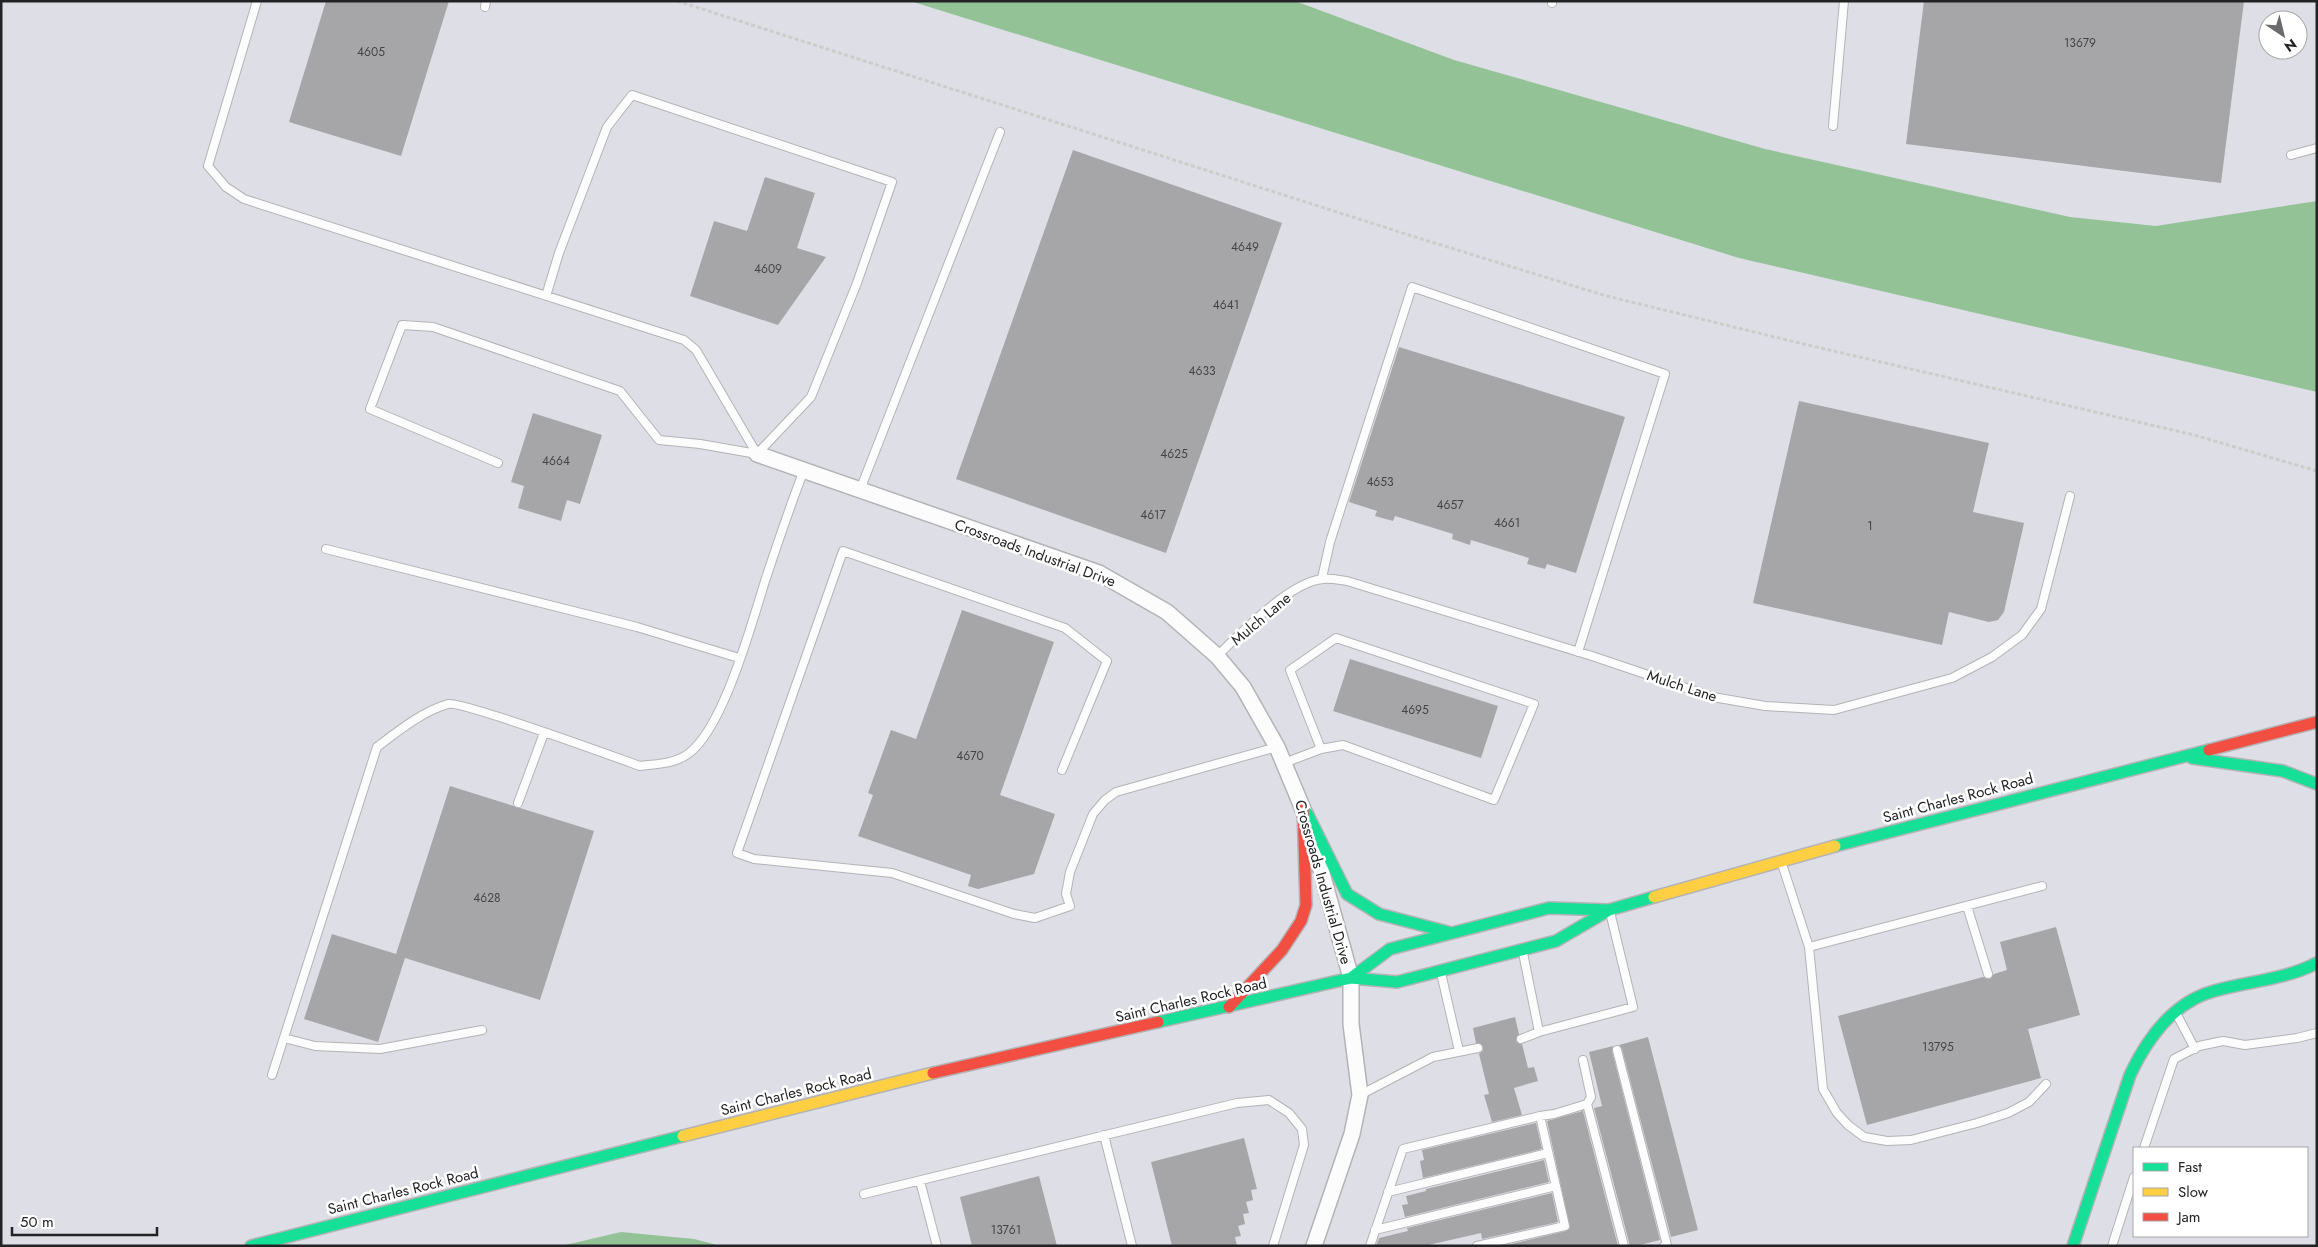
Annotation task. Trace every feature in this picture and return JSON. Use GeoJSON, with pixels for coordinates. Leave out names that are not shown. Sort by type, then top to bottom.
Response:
{"type":"FeatureCollection","features":[{"type":"Feature","properties":{"kind":"main road","name":"Saint Charles Rock Road"},"geometry":{"type":"LineString","coordinates":[[250,1246],[931,1073],[1351,978],[1397,982],[1441,971],[1556,941],[1609,910],[1890,831],[2317,722]]}},
{"type":"Feature","properties":{"kind":"main road"},"geometry":{"type":"LineString","coordinates":[[2180,756],[2283,771],[2317,784]]}},
{"type":"Feature","properties":{"kind":"main road"},"geometry":{"type":"LineString","coordinates":[[1304,807],[1347,894],[1379,914],[1452,934]]}},
{"type":"Feature","properties":{"kind":"main road"},"geometry":{"type":"LineString","coordinates":[[1229,1006],[1282,950],[1301,921],[1306,905],[1304,807]]}},
{"type":"Feature","properties":{"kind":"main road","name":"Saint Charles Rock Road"},"geometry":{"type":"LineString","coordinates":[[1351,978],[1390,949],[1549,908],[1609,910]]}},
{"type":"Feature","properties":{"kind":"main road"},"geometry":{"type":"LineString","coordinates":[[2073,1246],[2130,1074],[2141,1050],[2155,1031],[2176,1012],[2200,996],[2273,979],[2317,963]]}},
{"type":"Feature","properties":{"kind":"street","name":"Crossroads Industrial Drive"},"geometry":{"type":"LineString","coordinates":[[758,454],[1098,573],[1167,612],[1217,656],[1243,687],[1277,747],[1304,807],[1351,978],[1351,1024],[1360,1095],[1352,1134],[1314,1246]]}},
{"type":"Feature","properties":{"kind":"lane"},"geometry":{"type":"LineString","coordinates":[[257,1],[208,166],[226,187],[244,199],[684,340],[696,350],[758,454]]}},
{"type":"Feature","properties":{"kind":"lane"},"geometry":{"type":"LineString","coordinates":[[1833,126],[1844,1]]}},
{"type":"Feature","properties":{"kind":"lane"},"geometry":{"type":"LineString","coordinates":[[546,296],[607,127],[632,95],[892,182],[857,283],[811,397],[758,454]]}},
{"type":"Feature","properties":{"kind":"lane"},"geometry":{"type":"LineString","coordinates":[[860,490],[1000,132]]}},
{"type":"Feature","properties":{"kind":"lane"},"geometry":{"type":"LineString","coordinates":[[2291,155],[2317,148]]}},
{"type":"Feature","properties":{"kind":"lane"},"geometry":{"type":"LineString","coordinates":[[1322,578],[1330,542],[1412,287],[1665,374],[1578,652]]}},
{"type":"Feature","properties":{"kind":"lane"},"geometry":{"type":"LineString","coordinates":[[498,463],[370,409],[402,325],[433,328],[620,391],[659,440],[700,444],[758,454]]}},
{"type":"Feature","properties":{"kind":"lane"},"geometry":{"type":"LineString","coordinates":[[272,1075],[377,747],[407,724],[450,704],[479,711],[640,766],[668,763],[688,754],[711,727],[726,696],[789,508],[804,470]]}},
{"type":"Feature","properties":{"kind":"lane","name":"Mulch Lane"},"geometry":{"type":"LineString","coordinates":[[1217,656],[1269,608],[1301,586],[1322,578],[1347,581],[1578,652],[1713,697],[1765,706],[1834,710],[1952,678],[1992,657],[2022,636],[2040,609],[2070,496]]}},
{"type":"Feature","properties":{"kind":"lane"},"geometry":{"type":"LineString","coordinates":[[326,550],[637,627],[739,658]]}},
{"type":"Feature","properties":{"kind":"lane"},"geometry":{"type":"LineString","coordinates":[[1062,770],[1107,661],[1065,628],[842,551],[737,853],[754,859],[892,873],[1014,914],[1035,918],[1070,906],[1066,894],[1070,872],[1093,814],[1105,800],[1116,792],[1277,747]]}},
{"type":"Feature","properties":{"kind":"lane"},"geometry":{"type":"LineString","coordinates":[[1284,763],[1321,749],[1343,745],[1494,800],[1534,704],[1336,638],[1290,670],[1321,749]]}},
{"type":"Feature","properties":{"kind":"lane"},"geometry":{"type":"LineString","coordinates":[[518,803],[544,733]]}},
{"type":"Feature","properties":{"kind":"lane"},"geometry":{"type":"LineString","coordinates":[[1781,862],[1810,947],[1823,1089],[1837,1112],[1848,1125],[1864,1137],[1911,1140],[2008,1113],[2029,1102],[2046,1084]]}},
{"type":"Feature","properties":{"kind":"lane"},"geometry":{"type":"LineString","coordinates":[[1810,947],[2042,886]]}},
{"type":"Feature","properties":{"kind":"lane"},"geometry":{"type":"LineString","coordinates":[[1967,906],[1988,974]]}},
{"type":"Feature","properties":{"kind":"lane"},"geometry":{"type":"LineString","coordinates":[[1521,1039],[1539,1032],[1633,1007],[1609,910]]}},
{"type":"Feature","properties":{"kind":"lane"},"geometry":{"type":"LineString","coordinates":[[1522,950],[1539,1032]]}},
{"type":"Feature","properties":{"kind":"lane"},"geometry":{"type":"LineString","coordinates":[[1441,971],[1459,1051]]}},
{"type":"Feature","properties":{"kind":"lane"},"geometry":{"type":"LineString","coordinates":[[2176,1012],[2195,1049]]}},
{"type":"Feature","properties":{"kind":"lane"},"geometry":{"type":"LineString","coordinates":[[284,1038],[315,1046],[380,1049],[482,1030]]}},
{"type":"Feature","properties":{"kind":"lane"},"geometry":{"type":"LineString","coordinates":[[2144,1147],[2174,1059],[2195,1049],[2223,1041],[2245,1045],[2297,1038],[2317,1033]]}},
{"type":"Feature","properties":{"kind":"lane"},"geometry":{"type":"LineString","coordinates":[[1360,1095],[1433,1057],[1478,1048]]}},
{"type":"Feature","properties":{"kind":"lane"},"geometry":{"type":"LineString","coordinates":[[1617,1050],[1667,1245],[1664,1246]]}},
{"type":"Feature","properties":{"kind":"lane"},"geometry":{"type":"LineString","coordinates":[[1370,1246],[1403,1149],[1554,1114],[1587,1104],[1591,1097],[1583,1060]]}},
{"type":"Feature","properties":{"kind":"lane"},"geometry":{"type":"LineString","coordinates":[[864,1194],[1237,1102],[1269,1100],[1289,1113],[1302,1129],[1304,1144],[1273,1246]]}},
{"type":"Feature","properties":{"kind":"lane"},"geometry":{"type":"LineString","coordinates":[[1587,1104],[1624,1246]]}},
{"type":"Feature","properties":{"kind":"lane"},"geometry":{"type":"LineString","coordinates":[[1477,1246],[1565,1226],[1540,1116]]}},
{"type":"Feature","properties":{"kind":"lane"},"geometry":{"type":"LineString","coordinates":[[1104,1135],[1132,1246]]}},
{"type":"Feature","properties":{"kind":"lane"},"geometry":{"type":"LineString","coordinates":[[1388,1192],[1548,1153]]}},
{"type":"Feature","properties":{"kind":"lane"},"geometry":{"type":"LineString","coordinates":[[920,1180],[937,1246]]}},
{"type":"Feature","properties":{"kind":"lane"},"geometry":{"type":"LineString","coordinates":[[2112,1246],[2133,1180]]}},
{"type":"Feature","properties":{"kind":"lane"},"geometry":{"type":"LineString","coordinates":[[1375,1230],[1556,1186]]}},
{"type":"Feature","properties":{"kind":"path"},"geometry":{"type":"LineString","coordinates":[[677,1],[1412,236],[1603,294],[1795,342],[2194,434],[2317,471]]}},
{"type":"Feature","properties":{"kind":"shaded area"},"geometry":{"type":"Polygon","coordinates":[[[1,1],[2317,1],[2317,1246],[1,1246],[1,1]]]}},
{"type":"Feature","properties":{"kind":"shaded area"},"geometry":{"type":"Polygon","coordinates":[[[910,1],[1295,1],[1454,60],[1765,149],[2070,217],[2156,226],[2317,201],[2317,392],[1739,258],[910,1]]]}},
{"type":"Feature","properties":{"kind":"shaded area"},"geometry":{"type":"Polygon","coordinates":[[[621,1232],[694,1239],[721,1246],[561,1246],[621,1232]]]}},
{"type":"Feature","properties":{"kind":"building"},"geometry":{"type":"Polygon","coordinates":[[[326,1],[449,1],[401,156],[289,122],[326,1]]]}},
{"type":"Feature","properties":{"kind":"building"},"geometry":{"type":"Polygon","coordinates":[[[1924,1],[2244,1],[2221,183],[1906,144],[1924,1]]]}},
{"type":"Feature","properties":{"kind":"building"},"geometry":{"type":"Polygon","coordinates":[[[1073,150],[1282,223],[1166,553],[956,479],[1073,150]]]}},
{"type":"Feature","properties":{"kind":"building"},"geometry":{"type":"Polygon","coordinates":[[[765,177],[815,193],[797,248],[826,257],[778,325],[690,296],[714,221],[747,231],[765,177]]]}},
{"type":"Feature","properties":{"kind":"building"},"geometry":{"type":"Polygon","coordinates":[[[1399,347],[1625,417],[1576,573],[1547,564],[1545,569],[1527,564],[1529,558],[1471,540],[1470,545],[1452,539],[1453,534],[1395,516],[1393,521],[1375,516],[1377,511],[1349,502],[1399,347]]]}},
{"type":"Feature","properties":{"kind":"building"},"geometry":{"type":"Polygon","coordinates":[[[1799,401],[1989,443],[1973,512],[2024,523],[2004,612],[1998,620],[1989,622],[1949,612],[1942,645],[1753,603],[1799,401]]]}},
{"type":"Feature","properties":{"kind":"building"},"geometry":{"type":"Polygon","coordinates":[[[533,413],[602,435],[580,504],[567,500],[561,521],[518,508],[524,486],[511,482],[533,413]]]}},
{"type":"Feature","properties":{"kind":"building"},"geometry":{"type":"Polygon","coordinates":[[[962,610],[1054,642],[1000,795],[1055,814],[1034,874],[978,889],[968,886],[971,875],[858,836],[873,795],[868,793],[891,730],[916,739],[962,610]]]}},
{"type":"Feature","properties":{"kind":"building"},"geometry":{"type":"Polygon","coordinates":[[[1350,659],[1498,706],[1481,758],[1333,711],[1350,659]]]}},
{"type":"Feature","properties":{"kind":"building"},"geometry":{"type":"Polygon","coordinates":[[[450,786],[594,831],[540,1000],[405,958],[378,1042],[304,1019],[332,934],[396,954],[450,786]]]}},
{"type":"Feature","properties":{"kind":"building"},"geometry":{"type":"Polygon","coordinates":[[[2056,927],[2080,1015],[2028,1029],[2041,1078],[1867,1125],[1838,1016],[1983,977],[1990,979],[1994,974],[2007,970],[2000,942],[2056,927]]]}},
{"type":"Feature","properties":{"kind":"building"},"geometry":{"type":"Polygon","coordinates":[[[1515,1017],[1519,1034],[1516,1041],[1522,1044],[1528,1068],[1534,1067],[1538,1081],[1514,1088],[1522,1115],[1492,1122],[1484,1095],[1489,1094],[1479,1054],[1483,1050],[1483,1046],[1476,1043],[1473,1028],[1515,1017]]]}},
{"type":"Feature","properties":{"kind":"building"},"geometry":{"type":"Polygon","coordinates":[[[1648,1037],[1698,1230],[1671,1237],[1622,1049],[1619,1045],[1648,1037]]]}},
{"type":"Feature","properties":{"kind":"building"},"geometry":{"type":"Polygon","coordinates":[[[1613,1046],[1612,1051],[1660,1240],[1636,1246],[1630,1246],[1594,1108],[1602,1106],[1589,1052],[1613,1046]]]}},
{"type":"Feature","properties":{"kind":"building"},"geometry":{"type":"Polygon","coordinates":[[[1583,1111],[1618,1246],[1503,1246],[1566,1231],[1570,1228],[1547,1121],[1583,1111]]]}},
{"type":"Feature","properties":{"kind":"building"},"geometry":{"type":"Polygon","coordinates":[[[1536,1123],[1542,1149],[1423,1178],[1420,1161],[1424,1160],[1422,1150],[1536,1123]]]}},
{"type":"Feature","properties":{"kind":"building"},"geometry":{"type":"Polygon","coordinates":[[[1244,1138],[1257,1189],[1251,1190],[1253,1200],[1246,1202],[1249,1213],[1243,1214],[1245,1224],[1238,1226],[1241,1236],[1235,1237],[1237,1246],[1172,1246],[1151,1162],[1244,1138]]]}},
{"type":"Feature","properties":{"kind":"building"},"geometry":{"type":"Polygon","coordinates":[[[1544,1160],[1549,1182],[1405,1217],[1402,1205],[1408,1204],[1406,1196],[1426,1191],[1426,1189],[1544,1160]]]}},
{"type":"Feature","properties":{"kind":"building"},"geometry":{"type":"Polygon","coordinates":[[[1039,1176],[1057,1246],[972,1246],[960,1197],[1039,1176]]]}},
{"type":"Feature","properties":{"kind":"building"},"geometry":{"type":"Polygon","coordinates":[[[1552,1193],[1558,1222],[1482,1239],[1481,1233],[1424,1246],[1376,1246],[1379,1238],[1408,1231],[1407,1228],[1552,1193]]]}},
{"type":"Feature","properties":{"kind":"traffic: fast"},"geometry":{"type":"LineString","coordinates":[[1835,846],[2209,750]]}},
{"type":"Feature","properties":{"kind":"traffic: fast"},"geometry":{"type":"LineString","coordinates":[[2192,758],[2283,771],[2317,784]]}},
{"type":"Feature","properties":{"kind":"traffic: fast"},"geometry":{"type":"LineString","coordinates":[[1307,813],[1347,894],[1379,914],[1448,932]]}},
{"type":"Feature","properties":{"kind":"traffic: fast"},"geometry":{"type":"LineString","coordinates":[[1158,1022],[1351,978],[1397,982],[1556,941],[1609,910],[1654,897]]}},
{"type":"Feature","properties":{"kind":"traffic: fast"},"geometry":{"type":"LineString","coordinates":[[1351,978],[1390,949],[1549,908],[1609,910]]}},
{"type":"Feature","properties":{"kind":"traffic: fast"},"geometry":{"type":"LineString","coordinates":[[2073,1246],[2130,1075],[2145,1048],[2163,1024],[2174,1013],[2199,996],[2292,973],[2317,963]]}},
{"type":"Feature","properties":{"kind":"traffic: fast"},"geometry":{"type":"LineString","coordinates":[[251,1246],[683,1136]]}},
{"type":"Feature","properties":{"kind":"traffic: slow"},"geometry":{"type":"LineString","coordinates":[[1654,897],[1835,846]]}},
{"type":"Feature","properties":{"kind":"traffic: slow"},"geometry":{"type":"LineString","coordinates":[[683,1136],[933,1073]]}},
{"type":"Feature","properties":{"kind":"traffic: jam"},"geometry":{"type":"LineString","coordinates":[[2209,750],[2317,722]]}},
{"type":"Feature","properties":{"kind":"traffic: jam"},"geometry":{"type":"LineString","coordinates":[[1229,1007],[1282,950],[1301,921],[1306,905],[1303,807]]}},
{"type":"Feature","properties":{"kind":"traffic: jam"},"geometry":{"type":"LineString","coordinates":[[933,1073],[1158,1022]]}}]}
